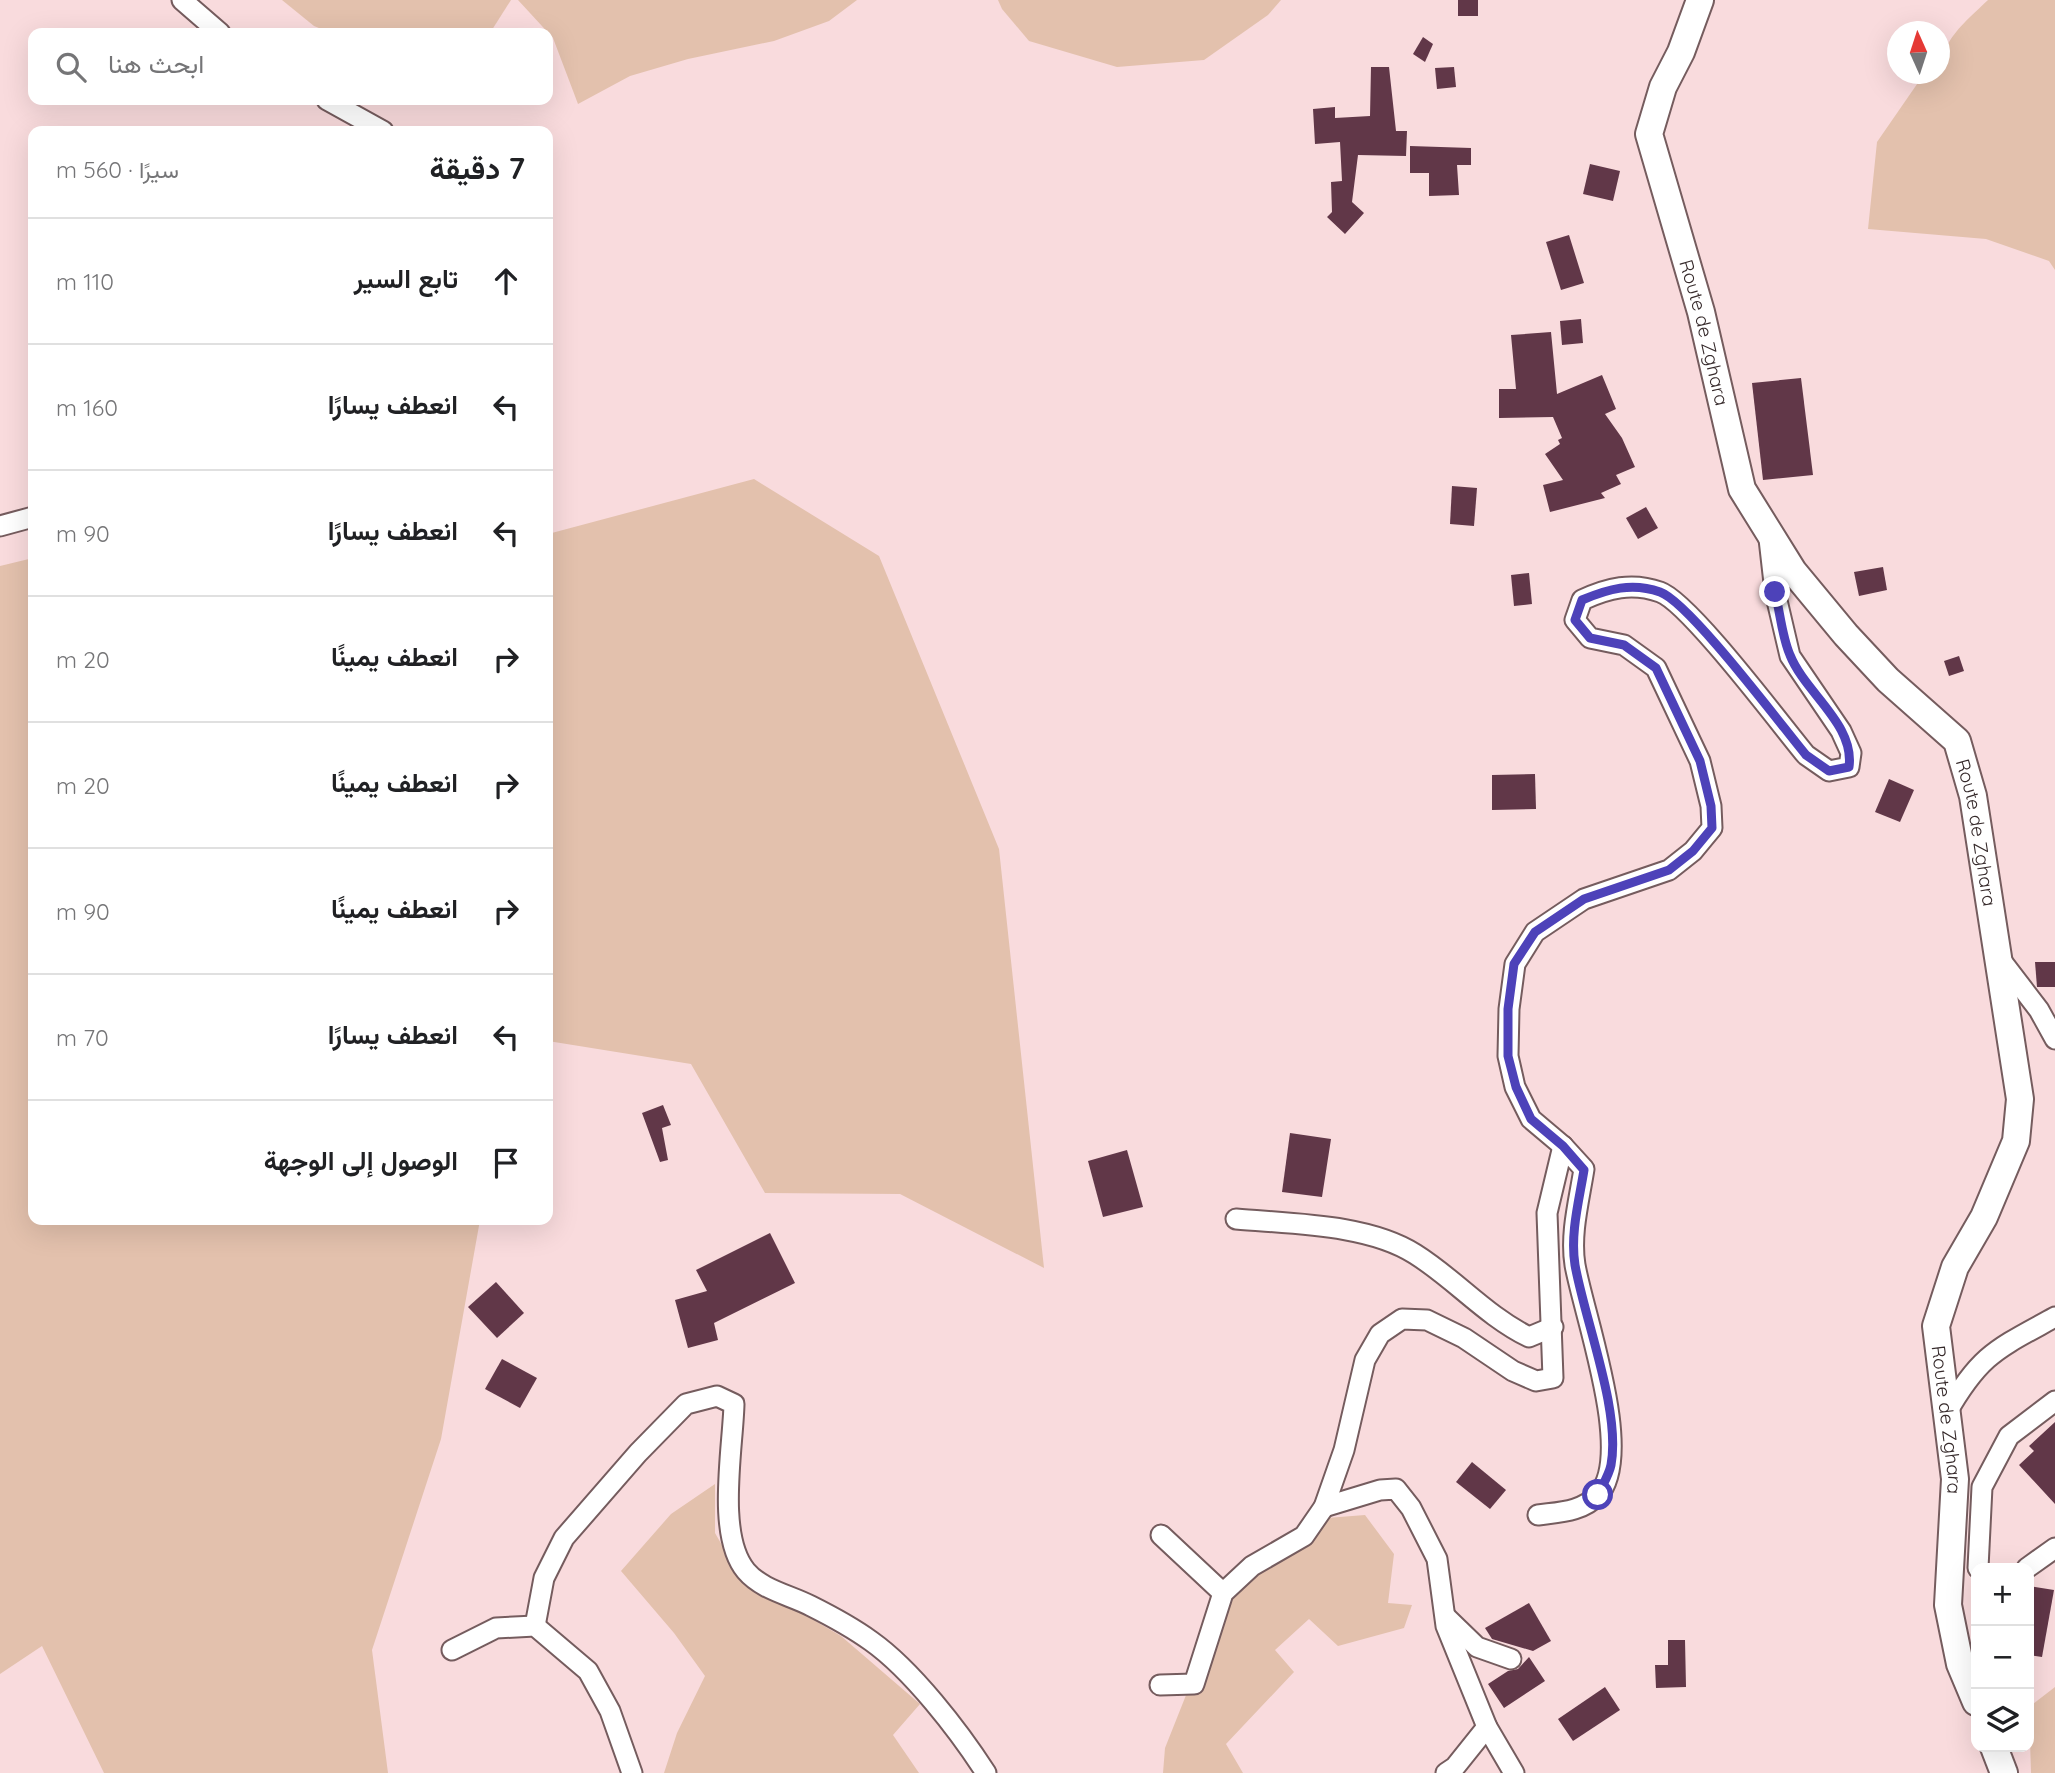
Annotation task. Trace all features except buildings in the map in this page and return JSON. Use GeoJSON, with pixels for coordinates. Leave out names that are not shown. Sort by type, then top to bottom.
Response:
{"type":"FeatureCollection","features":[{"type":"Feature","properties":{"kind":"street"},"geometry":{"type":"LineString","coordinates":[[182,0],[214,28]]}},
{"type":"Feature","properties":{"kind":"street","name":"Route de Zghara"},"geometry":{"type":"LineString","coordinates":[[1700,0],[1681,52],[1662,87],[1649,134],[1701,312],[1742,489],[1793,570],[1846,635],[1888,680],[1956,741],[1973,796],[2020,1099],[2016,1141],[1984,1217],[1955,1267],[1936,1326],[1955,1479],[1948,1605],[1960,1664],[1971,1690]]}},
{"type":"Feature","properties":{"kind":"street"},"geometry":{"type":"LineString","coordinates":[[336,105],[374,126]]}},
{"type":"Feature","properties":{"kind":"street"},"geometry":{"type":"LineString","coordinates":[[0,526],[28,518]]}},
{"type":"Feature","properties":{"kind":"street"},"geometry":{"type":"LineString","coordinates":[[1538,1515],[1574,1511],[1598,1495],[1611,1467],[1612,1433],[1586,1301],[1575,1265],[1574,1234],[1584,1170],[1563,1146],[1531,1119],[1516,1087],[1508,1056],[1508,1009],[1514,964],[1535,932],[1584,899],[1669,870],[1693,851],[1712,828],[1711,806],[1700,761],[1656,668],[1624,645],[1590,638],[1575,620],[1582,600],[1604,590],[1635,586],[1663,593],[1693,619],[1806,755],[1829,771],[1849,767],[1851,753],[1842,731],[1790,656],[1775,592],[1769,532]]}},
{"type":"Feature","properties":{"kind":"street"},"geometry":{"type":"LineString","coordinates":[[1998,957],[2039,1010],[2055,1039]]}},
{"type":"Feature","properties":{"kind":"street"},"geometry":{"type":"LineString","coordinates":[[1160,1685],[1194,1684],[1223,1593],[1252,1566],[1304,1536],[1324,1507],[1344,1450],[1364,1360],[1380,1334],[1402,1319],[1427,1320],[1464,1338],[1513,1371],[1536,1381],[1553,1378],[1547,1213],[1563,1146]]}},
{"type":"Feature","properties":{"kind":"street"},"geometry":{"type":"LineString","coordinates":[[1237,1219],[1378,1236],[1415,1254],[1508,1327],[1529,1337],[1553,1327]]}},
{"type":"Feature","properties":{"kind":"street"},"geometry":{"type":"LineString","coordinates":[[1947,1414],[1966,1379],[1989,1353],[2055,1317]]}},
{"type":"Feature","properties":{"kind":"street"},"geometry":{"type":"LineString","coordinates":[[535,1626],[544,1578],[564,1538],[686,1404],[717,1396],[734,1404],[727,1491],[732,1538],[745,1571],[766,1586],[811,1606],[872,1642],[937,1706],[986,1773]]}},
{"type":"Feature","properties":{"kind":"street"},"geometry":{"type":"LineString","coordinates":[[1978,1563],[1982,1487],[2009,1436],[2055,1401]]}},
{"type":"Feature","properties":{"kind":"street"},"geometry":{"type":"LineString","coordinates":[[1324,1507],[1380,1490],[1396,1489],[1411,1508],[1437,1559],[1446,1626],[1487,1727],[1514,1773]]}},
{"type":"Feature","properties":{"kind":"street"},"geometry":{"type":"LineString","coordinates":[[1161,1535],[1223,1593]]}},
{"type":"Feature","properties":{"kind":"street"},"geometry":{"type":"LineString","coordinates":[[2034,1563],[2055,1548]]}},
{"type":"Feature","properties":{"kind":"street"},"geometry":{"type":"LineString","coordinates":[[1444,1615],[1477,1647],[1511,1659]]}},
{"type":"Feature","properties":{"kind":"street"},"geometry":{"type":"LineString","coordinates":[[452,1650],[496,1628],[535,1626],[588,1671],[610,1711],[632,1773]]}},
{"type":"Feature","properties":{"kind":"street"},"geometry":{"type":"LineString","coordinates":[[1446,1773],[1455,1768],[1487,1727]]}},
{"type":"Feature","properties":{"kind":"shaded area"},"geometry":{"type":"Polygon","coordinates":[[[282,0],[511,0],[493,28],[314,26],[282,0]]]}},
{"type":"Feature","properties":{"kind":"shaded area"},"geometry":{"type":"Polygon","coordinates":[[[518,0],[857,0],[829,21],[774,41],[688,59],[630,76],[578,104],[553,38],[553,28],[544,28],[518,0]]]}},
{"type":"Feature","properties":{"kind":"shaded area"},"geometry":{"type":"Polygon","coordinates":[[[998,0],[1281,0],[1268,15],[1204,60],[1117,67],[1029,41],[1002,9],[998,0]]]}},
{"type":"Feature","properties":{"kind":"shaded area"},"geometry":{"type":"Polygon","coordinates":[[[1988,0],[2055,0],[2055,270],[2049,261],[1986,239],[1868,229],[1877,142],[1917,84],[1950,84],[1950,40],[1988,0]]]}},
{"type":"Feature","properties":{"kind":"shaded area"},"geometry":{"type":"Polygon","coordinates":[[[754,479],[879,556],[999,849],[1044,1268],[900,1194],[765,1193],[691,1064],[553,1042],[553,533],[754,479]]]}},
{"type":"Feature","properties":{"kind":"shaded area"},"geometry":{"type":"Polygon","coordinates":[[[28,559],[28,1225],[479,1225],[441,1439],[372,1650],[388,1773],[104,1773],[42,1646],[0,1674],[0,566],[28,559]]]}},
{"type":"Feature","properties":{"kind":"shaded area"},"geometry":{"type":"Polygon","coordinates":[[[715,1484],[715,1533],[745,1585],[788,1605],[841,1636],[920,1704],[893,1735],[919,1773],[664,1773],[677,1733],[705,1676],[674,1633],[621,1571],[671,1514],[715,1484]]]}},
{"type":"Feature","properties":{"kind":"shaded area"},"geometry":{"type":"Polygon","coordinates":[[[1365,1515],[1394,1554],[1388,1603],[1412,1605],[1404,1628],[1338,1646],[1309,1619],[1275,1650],[1294,1672],[1226,1744],[1243,1773],[1163,1773],[1165,1748],[1196,1670],[1221,1581],[1266,1547],[1314,1519],[1365,1515]]]}},
{"type":"Feature","properties":{"kind":"shaded area"},"geometry":{"type":"Polygon","coordinates":[[[2055,1687],[2055,1773],[2031,1773],[2034,1703],[2055,1687]]]}},
{"type":"Feature","properties":{"kind":"route"},"geometry":{"type":"LineString","coordinates":[[1598,1495],[1611,1467],[1612,1433],[1586,1301],[1575,1265],[1574,1234],[1584,1170],[1563,1146],[1531,1119],[1516,1087],[1508,1056],[1508,1009],[1514,964],[1535,932],[1584,899],[1633,880],[1669,870],[1693,851],[1712,828],[1711,806],[1700,761],[1656,668],[1624,645],[1590,638],[1575,620],[1582,600],[1604,590],[1635,586],[1663,593],[1693,619],[1806,755],[1829,771],[1849,767],[1851,753],[1842,731],[1790,656],[1775,592]]}}]}
